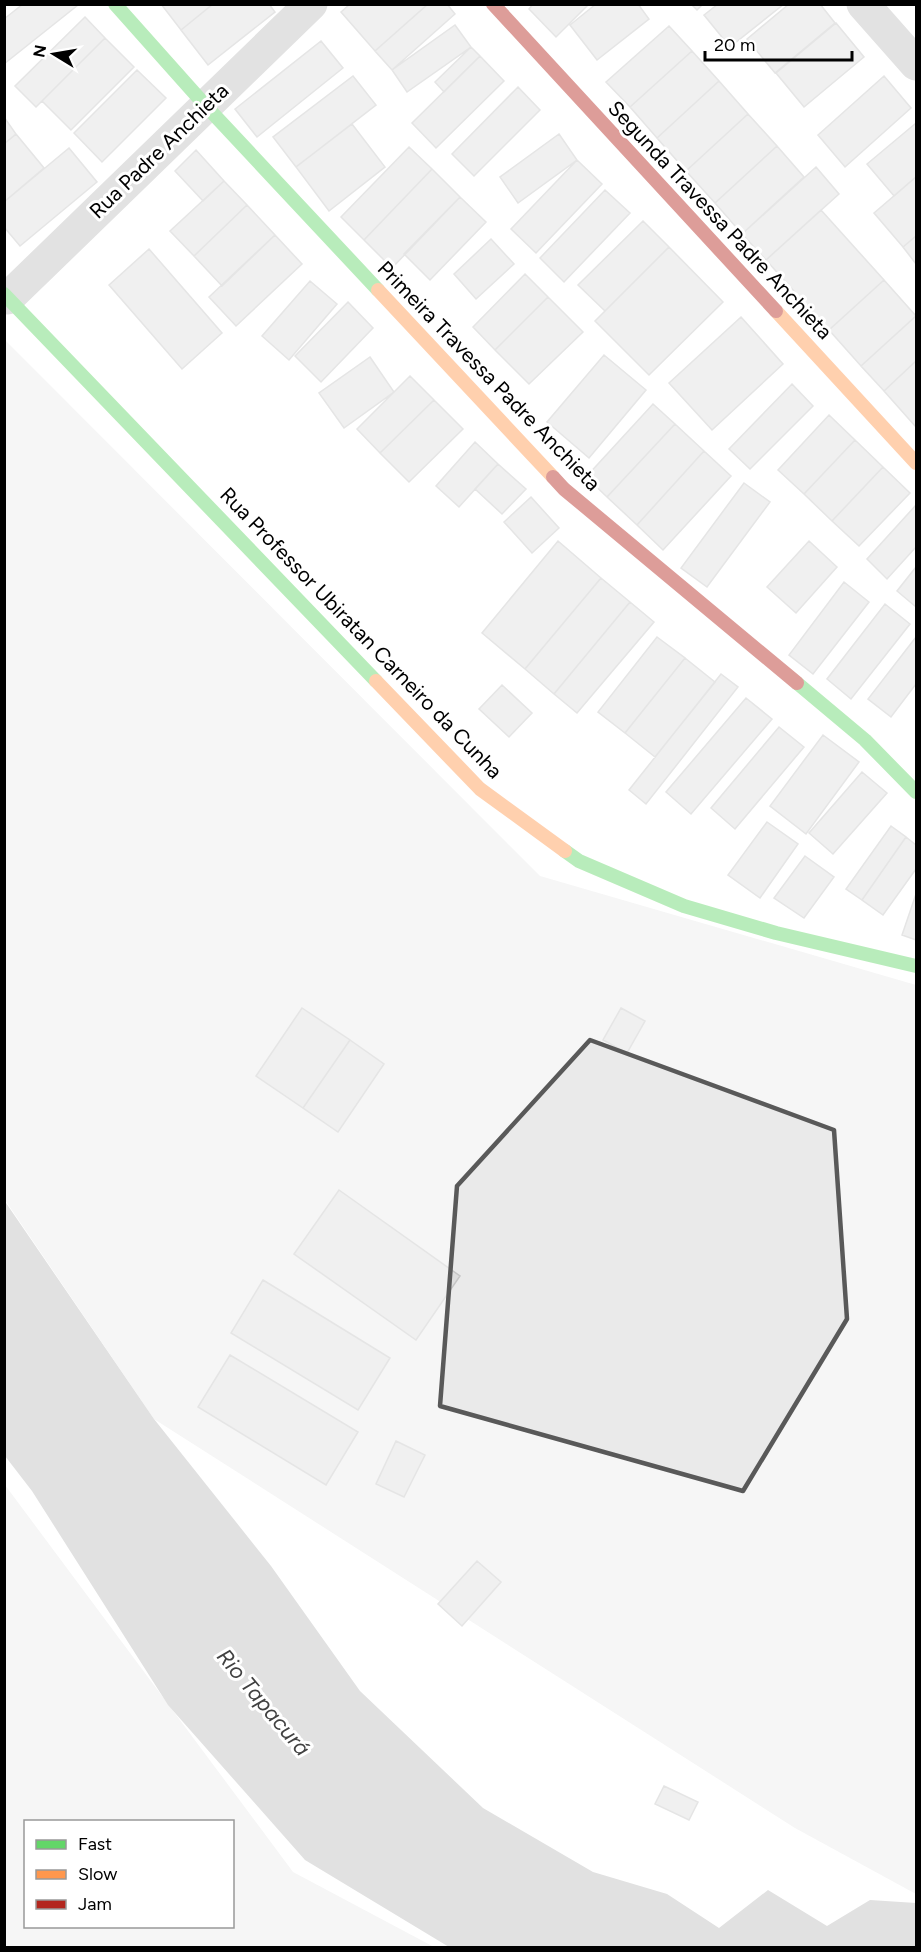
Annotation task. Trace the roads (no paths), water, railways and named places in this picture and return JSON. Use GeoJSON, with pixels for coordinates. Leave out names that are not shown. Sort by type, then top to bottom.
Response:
{"type":"FeatureCollection","features":[{"type":"Feature","properties":{"kind":"street","name":"Primeira Travessa Padre Anchieta"},"geometry":{"type":"LineString","coordinates":[[115,4],[205,105],[564,489],[865,741],[916,792]]}},
{"type":"Feature","properties":{"kind":"street","name":"Rua Padre Anchieta"},"geometry":{"type":"LineString","coordinates":[[6,296],[311,4]]}},
{"type":"Feature","properties":{"kind":"street","name":"Segunda Travessa Padre Anchieta"},"geometry":{"type":"LineString","coordinates":[[493,4],[916,464]]}},
{"type":"Feature","properties":{"kind":"street"},"geometry":{"type":"LineString","coordinates":[[863,4],[916,64]]}},
{"type":"Feature","properties":{"kind":"street","name":"Rua Professor Ubiratan Carneiro da Cunha"},"geometry":{"type":"LineString","coordinates":[[6,296],[480,789],[579,861],[684,906],[776,933],[916,966]]}},
{"type":"Feature","properties":{"kind":"water","name":"Rio Tapacurá"},"geometry":{"type":"Polygon","coordinates":[[[4,1200],[154,1419],[271,1566],[360,1691],[483,1808],[593,1872],[667,1894],[719,1928],[768,1890],[827,1926],[870,1900],[916,1903],[916,1947],[449,1947],[305,1860],[168,1705],[32,1491],[5,1456],[4,1200]]]}}]}
